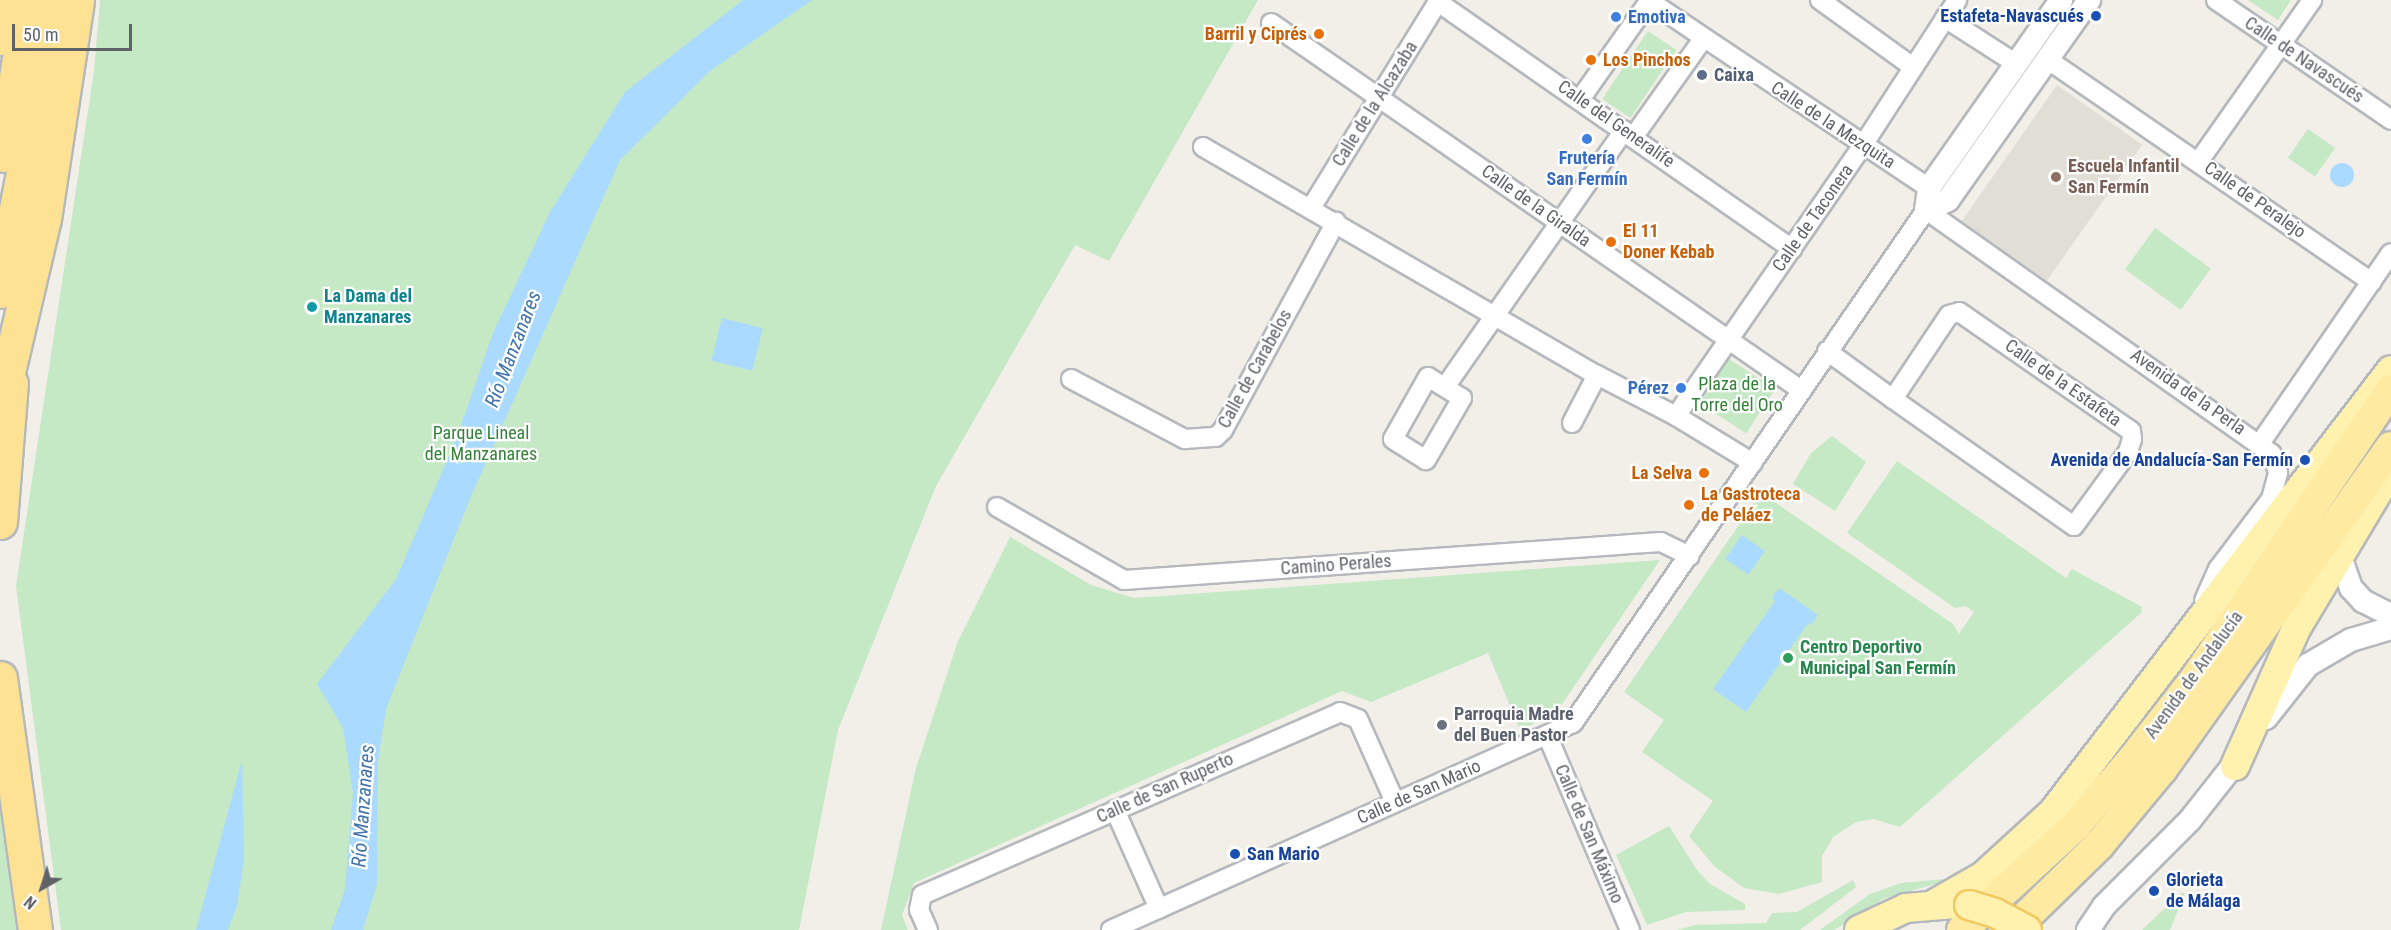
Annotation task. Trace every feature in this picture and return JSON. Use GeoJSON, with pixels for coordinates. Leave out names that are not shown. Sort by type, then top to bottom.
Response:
{"type":"FeatureCollection","features":[{"type":"Feature","properties":{"kind":"highway"},"geometry":{"type":"LineString","coordinates":[[0,37],[4,0]]}},
{"type":"Feature","properties":{"kind":"highway"},"geometry":{"type":"LineString","coordinates":[[0,182],[28,0]]}},
{"type":"Feature","properties":{"kind":"highway"},"geometry":{"type":"LineString","coordinates":[[0,291],[35,111],[52,0]]}},
{"type":"Feature","properties":{"kind":"highway"},"geometry":{"type":"LineString","coordinates":[[0,406],[12,365],[45,208],[76,0]]}},
{"type":"Feature","properties":{"kind":"highway"},"geometry":{"type":"LineString","coordinates":[[0,522],[12,365]]}},
{"type":"Feature","properties":{"kind":"highway","name":"Avenida de Andalucía"},"geometry":{"type":"LineString","coordinates":[[1965,918],[2076,825],[2132,760],[2195,679],[2391,390]]}},
{"type":"Feature","properties":{"kind":"highway","name":"Avenida de Andalucía"},"geometry":{"type":"LineString","coordinates":[[2012,930],[2099,845],[2162,769],[2391,447]]}},
{"type":"Feature","properties":{"kind":"highway"},"geometry":{"type":"LineString","coordinates":[[0,678],[35,930]]}},
{"type":"Feature","properties":{"kind":"main road"},"geometry":{"type":"LineString","coordinates":[[1859,930],[1906,908],[1936,903],[1983,876],[2054,812],[2391,370]]}},
{"type":"Feature","properties":{"kind":"main road"},"geometry":{"type":"LineString","coordinates":[[2235,765],[2297,627],[2391,470]]}},
{"type":"Feature","properties":{"kind":"main road"},"geometry":{"type":"LineString","coordinates":[[1936,903],[1965,918],[1995,912],[2027,930]]}},
{"type":"Feature","properties":{"kind":"street"},"geometry":{"type":"LineString","coordinates":[[1581,98],[1649,0]]}},
{"type":"Feature","properties":{"kind":"street","name":"Calle de la Mezquita"},"geometry":{"type":"LineString","coordinates":[[1649,0],[1703,39],[1863,145],[1928,199]]}},
{"type":"Feature","properties":{"kind":"street"},"geometry":{"type":"LineString","coordinates":[[1820,0],[1913,67]]}},
{"type":"Feature","properties":{"kind":"street","name":"Calle de Taconera"},"geometry":{"type":"LineString","coordinates":[[1676,416],[1863,145],[1957,0]]}},
{"type":"Feature","properties":{"kind":"street"},"geometry":{"type":"LineString","coordinates":[[1690,556],[1928,199],[2015,63],[2061,0]]}},
{"type":"Feature","properties":{"kind":"street"},"geometry":{"type":"LineString","coordinates":[[1928,199],[1948,200],[2089,0]]}},
{"type":"Feature","properties":{"kind":"street","name":"Calle de Navascués"},"geometry":{"type":"LineString","coordinates":[[2216,0],[2391,120]]}},
{"type":"Feature","properties":{"kind":"street"},"geometry":{"type":"LineString","coordinates":[[2199,161],[2312,0]]}},
{"type":"Feature","properties":{"kind":"street","name":"Calle del Generalife"},"geometry":{"type":"LineString","coordinates":[[1438,1],[1581,98],[1792,249]]}},
{"type":"Feature","properties":{"kind":"street","name":"Calle de la Alcazaba"},"geometry":{"type":"LineString","coordinates":[[1311,208],[1438,1]]}},
{"type":"Feature","properties":{"kind":"street"},"geometry":{"type":"LineString","coordinates":[[1945,18],[2015,63]]}},
{"type":"Feature","properties":{"kind":"street","name":"Calle de la Giralda"},"geometry":{"type":"LineString","coordinates":[[1271,23],[1562,222],[1728,341],[1801,390]]}},
{"type":"Feature","properties":{"kind":"street"},"geometry":{"type":"LineString","coordinates":[[1444,387],[1562,222],[1703,39]]}},
{"type":"Feature","properties":{"kind":"street","name":"Calle de Peralejo"},"geometry":{"type":"LineString","coordinates":[[2047,58],[2372,282]]}},
{"type":"Feature","properties":{"kind":"street"},"geometry":{"type":"LineString","coordinates":[[1203,147],[1597,375],[1676,416],[1753,464]]}},
{"type":"Feature","properties":{"kind":"street","name":"Avenida de la Perla"},"geometry":{"type":"LineString","coordinates":[[1928,199],[2261,442],[2391,253]]}},
{"type":"Feature","properties":{"kind":"street","name":"Calle de Carabelos"},"geometry":{"type":"LineString","coordinates":[[1071,379],[1185,439],[1216,436],[1223,430],[1336,222]]}},
{"type":"Feature","properties":{"kind":"street","name":"Calle de la Estafeta"},"geometry":{"type":"LineString","coordinates":[[1827,351],[1893,399],[2074,526],[2128,452],[2132,440],[2131,431],[1959,312],[1949,315],[1893,399]]}},
{"type":"Feature","properties":{"kind":"street"},"geometry":{"type":"LineString","coordinates":[[1572,423],[1597,375]]}},
{"type":"Feature","properties":{"kind":"street"},"geometry":{"type":"LineString","coordinates":[[2186,637],[2218,569],[2274,492],[2278,473],[2272,454],[2261,442]]}},
{"type":"Feature","properties":{"kind":"street","name":"Camino Perales"},"geometry":{"type":"LineString","coordinates":[[997,507],[1124,580],[1661,542],[1690,556]]}},
{"type":"Feature","properties":{"kind":"street","name":"Calle de San Mario"},"geometry":{"type":"LineString","coordinates":[[1111,930],[1395,802],[1548,738],[1573,723],[1690,556]]}},
{"type":"Feature","properties":{"kind":"street"},"geometry":{"type":"LineString","coordinates":[[2340,556],[2351,588],[2363,601],[2391,615]]}},
{"type":"Feature","properties":{"kind":"street"},"geometry":{"type":"LineString","coordinates":[[2088,930],[2104,906],[2190,820],[2235,765],[2280,697],[2308,665],[2351,640],[2391,628]]}},
{"type":"Feature","properties":{"kind":"street","name":"Calle de San Ruperto"},"geometry":{"type":"LineString","coordinates":[[928,930],[919,910],[922,895],[1340,712],[1358,719],[1395,802]]}},
{"type":"Feature","properties":{"kind":"street","name":"Calle de San Máximo"},"geometry":{"type":"LineString","coordinates":[[1548,738],[1630,930]]}},
{"type":"Feature","properties":{"kind":"street"},"geometry":{"type":"LineString","coordinates":[[1115,810],[1159,909]]}},
{"type":"Feature","properties":{"kind":"shaded area","name":"Escuela Infantil San Fermín"},"geometry":{"type":"Polygon","coordinates":[[[2057,85],[2142,145],[2047,281],[1962,221],[2057,85]]]}},
{"type":"Feature","properties":{"kind":"green space","name":"Parque Lineal del Manzanares"},"geometry":{"type":"Polygon","coordinates":[[[100,0],[1258,0],[1109,261],[1075,245],[936,486],[838,730],[799,930],[61,930],[16,586],[94,71],[100,0]]]}},
{"type":"Feature","properties":{"kind":"green space"},"geometry":{"type":"Polygon","coordinates":[[[2248,0],[2291,0],[2278,20],[2248,0]]]}},
{"type":"Feature","properties":{"kind":"green space"},"geometry":{"type":"Polygon","coordinates":[[[1648,31],[1676,50],[1630,118],[1602,99],[1648,31]]]}},
{"type":"Feature","properties":{"kind":"green space"},"geometry":{"type":"Polygon","coordinates":[[[2308,129],[2335,148],[2315,177],[2288,158],[2308,129]]]}},
{"type":"Feature","properties":{"kind":"green space"},"geometry":{"type":"Polygon","coordinates":[[[2155,228],[2211,269],[2181,310],[2125,269],[2155,228]]]}},
{"type":"Feature","properties":{"kind":"green space","name":"Plaza de la Torre del Oro"},"geometry":{"type":"Polygon","coordinates":[[[1729,359],[1775,389],[1746,433],[1700,403],[1729,359]]]}},
{"type":"Feature","properties":{"kind":"green space"},"geometry":{"type":"Polygon","coordinates":[[[1832,436],[1866,462],[1835,511],[1793,484],[1811,453],[1832,436]]]}},
{"type":"Feature","properties":{"kind":"green space"},"geometry":{"type":"Polygon","coordinates":[[[1897,461],[2066,578],[2072,569],[2142,607],[2141,613],[1900,827],[1874,819],[1856,822],[1833,837],[1822,856],[1822,882],[1779,894],[1744,888],[1714,866],[1689,836],[1713,801],[1642,752],[1664,720],[1624,692],[1761,493],[1953,624],[1959,634],[1974,612],[1966,606],[1955,608],[1847,533],[1897,461]]]}},
{"type":"Feature","properties":{"kind":"green space"},"geometry":{"type":"Polygon","coordinates":[[[1010,537],[1091,585],[1134,598],[1660,560],[1556,713],[1520,730],[1488,653],[1371,702],[1342,691],[914,883],[902,915],[908,930],[881,930],[916,768],[958,641],[1010,537]]]}},
{"type":"Feature","properties":{"kind":"green space"},"geometry":{"type":"Polygon","coordinates":[[[0,791],[23,930],[0,930],[0,791]]]}},
{"type":"Feature","properties":{"kind":"green space"},"geometry":{"type":"Polygon","coordinates":[[[1669,826],[1697,870],[1710,884],[1745,904],[1745,910],[1686,912],[1647,925],[1616,855],[1669,826]]]}},
{"type":"Feature","properties":{"kind":"green space"},"geometry":{"type":"Polygon","coordinates":[[[1957,878],[1885,898],[1834,930],[1820,930],[1870,894],[1901,883],[1957,878]]]}},
{"type":"Feature","properties":{"kind":"green space"},"geometry":{"type":"Polygon","coordinates":[[[1853,880],[1856,887],[1800,930],[1677,930],[1695,925],[1766,923],[1772,913],[1797,912],[1853,880]]]}},
{"type":"Feature","properties":{"kind":"green space"},"geometry":{"type":"Polygon","coordinates":[[[2181,893],[2185,893],[2170,930],[2142,930],[2181,893]]]}},
{"type":"Feature","properties":{"kind":"water","name":"Río Manzanares"},"geometry":{"type":"Polygon","coordinates":[[[743,0],[812,0],[710,71],[620,160],[469,501],[386,709],[378,761],[377,884],[363,930],[331,930],[345,889],[353,793],[343,728],[317,684],[396,579],[457,437],[493,333],[550,212],[625,92],[743,0]]]}},
{"type":"Feature","properties":{"kind":"water"},"geometry":{"type":"Polygon","coordinates":[[[2342,163],[2351,166],[2354,175],[2351,184],[2342,187],[2333,184],[2330,175],[2333,166],[2342,163]]]}},
{"type":"Feature","properties":{"kind":"water"},"geometry":{"type":"Polygon","coordinates":[[[722,318],[763,328],[752,371],[711,361],[722,318]]]}},
{"type":"Feature","properties":{"kind":"water"},"geometry":{"type":"Polygon","coordinates":[[[1742,535],[1765,551],[1748,575],[1725,559],[1742,535]]]}},
{"type":"Feature","properties":{"kind":"water"},"geometry":{"type":"Polygon","coordinates":[[[1779,588],[1818,615],[1811,625],[1808,623],[1746,712],[1713,689],[1775,601],[1772,598],[1779,588]]]}},
{"type":"Feature","properties":{"kind":"water"},"geometry":{"type":"Polygon","coordinates":[[[242,760],[244,859],[237,906],[228,930],[196,930],[242,760]]]}},
{"type":"Feature","properties":{"kind":"place","name":"Estafeta-Navascués"},"geometry":{"type":"Point","coordinates":[2096,16]}},
{"type":"Feature","properties":{"kind":"place","name":"Emotiva"},"geometry":{"type":"Point","coordinates":[1616,17]}},
{"type":"Feature","properties":{"kind":"place","name":"Barril y Ciprés"},"geometry":{"type":"Point","coordinates":[1319,34]}},
{"type":"Feature","properties":{"kind":"place","name":"Los Pinchos"},"geometry":{"type":"Point","coordinates":[1591,60]}},
{"type":"Feature","properties":{"kind":"place","name":"Caixa"},"geometry":{"type":"Point","coordinates":[1702,75]}},
{"type":"Feature","properties":{"kind":"place","name":"Frutería San Fermín"},"geometry":{"type":"Point","coordinates":[1587,139]}},
{"type":"Feature","properties":{"kind":"place","name":"Escuela Infantil San Fermín"},"geometry":{"type":"Point","coordinates":[2056,177]}},
{"type":"Feature","properties":{"kind":"place","name":"El 11 Doner Kebab"},"geometry":{"type":"Point","coordinates":[1611,242]}},
{"type":"Feature","properties":{"kind":"place","name":"La Dama del Manzanares"},"geometry":{"type":"Point","coordinates":[312,307]}},
{"type":"Feature","properties":{"kind":"place","name":"Pérez"},"geometry":{"type":"Point","coordinates":[1681,388]}},
{"type":"Feature","properties":{"kind":"place","name":"Avenida de Andalucía-San Fermín"},"geometry":{"type":"Point","coordinates":[2305,460]}},
{"type":"Feature","properties":{"kind":"place","name":"La Selva"},"geometry":{"type":"Point","coordinates":[1704,473]}},
{"type":"Feature","properties":{"kind":"place","name":"La Gastroteca de Peláez"},"geometry":{"type":"Point","coordinates":[1689,505]}},
{"type":"Feature","properties":{"kind":"place","name":"Centro Deportivo Municipal San Fermín"},"geometry":{"type":"Point","coordinates":[1788,658]}},
{"type":"Feature","properties":{"kind":"place","name":"Parroquia Madre del Buen Pastor"},"geometry":{"type":"Point","coordinates":[1442,725]}},
{"type":"Feature","properties":{"kind":"place","name":"San Mario"},"geometry":{"type":"Point","coordinates":[1235,854]}},
{"type":"Feature","properties":{"kind":"place","name":"Glorieta de Málaga"},"geometry":{"type":"Point","coordinates":[2154,891]}}]}
